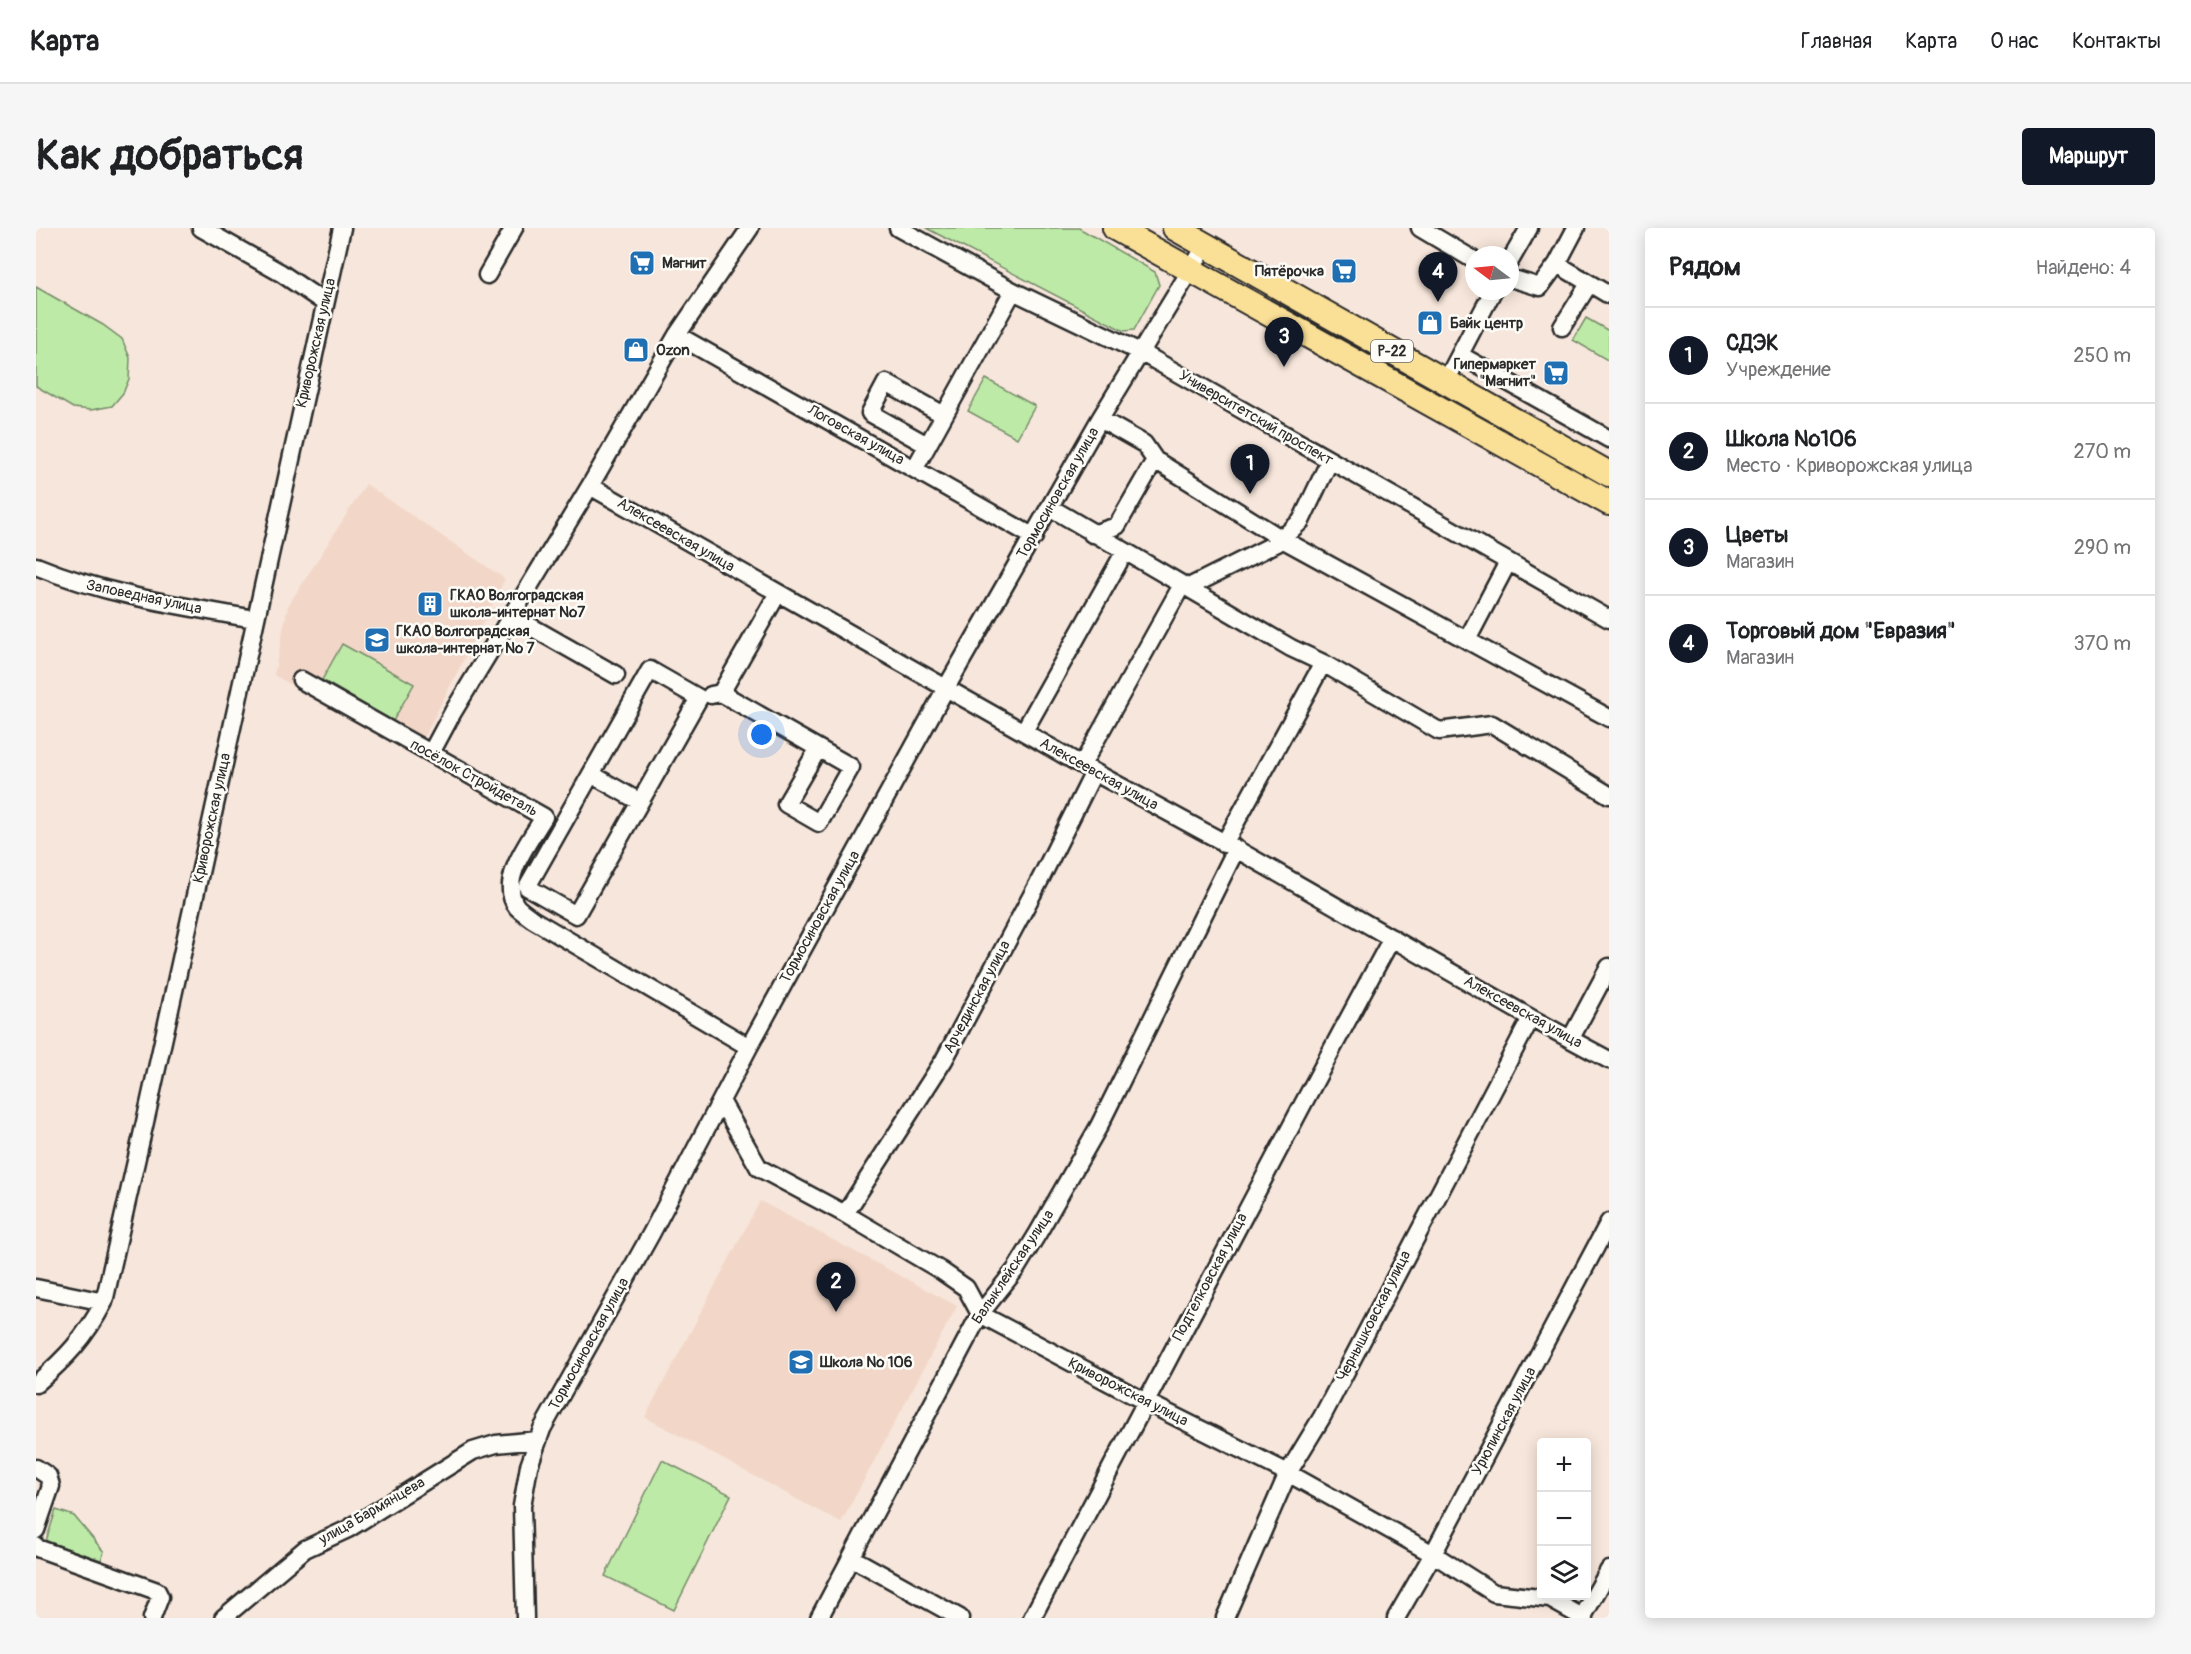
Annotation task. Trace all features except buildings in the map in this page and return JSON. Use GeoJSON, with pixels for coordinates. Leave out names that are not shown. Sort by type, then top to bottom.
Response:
{"type":"FeatureCollection","features":[{"type":"Feature","properties":{"kind":"highway","name":"Р-22"},"geometry":{"type":"LineString","coordinates":[[1115,228],[1609,503]]}},
{"type":"Feature","properties":{"kind":"highway","name":"Р-22"},"geometry":{"type":"LineString","coordinates":[[1175,228],[1609,474]]}},
{"type":"Feature","properties":{"kind":"street"},"geometry":{"type":"LineString","coordinates":[[201,228],[281,273],[325,303]]}},
{"type":"Feature","properties":{"kind":"street","name":"Криворожская улица"},"geometry":{"type":"LineString","coordinates":[[36,1384],[59,1364],[89,1330],[104,1302],[342,228]]}},
{"type":"Feature","properties":{"kind":"street"},"geometry":{"type":"LineString","coordinates":[[487,275],[514,228]]}},
{"type":"Feature","properties":{"kind":"street"},"geometry":{"type":"LineString","coordinates":[[431,753],[453,712],[590,486],[677,335],[750,228]]}},
{"type":"Feature","properties":{"kind":"street","name":"Университетский проспект"},"geometry":{"type":"LineString","coordinates":[[898,228],[1013,291],[1142,353],[1609,619]]}},
{"type":"Feature","properties":{"kind":"street"},"geometry":{"type":"LineString","coordinates":[[1420,228],[1465,255]]}},
{"type":"Feature","properties":{"kind":"street"},"geometry":{"type":"LineString","coordinates":[[1519,246],[1529,228]]}},
{"type":"Feature","properties":{"kind":"street"},"geometry":{"type":"LineString","coordinates":[[1519,280],[1540,286],[1557,264],[1576,228]]}},
{"type":"Feature","properties":{"kind":"street","name":"Тормосиновская улица"},"geometry":{"type":"LineString","coordinates":[[525,1618],[522,1506],[529,1466],[538,1440],[580,1358],[651,1234],[749,1047],[946,688],[1100,419],[1206,245]]}},
{"type":"Feature","properties":{"kind":"street"},"geometry":{"type":"LineString","coordinates":[[1557,264],[1609,295]]}},
{"type":"Feature","properties":{"kind":"street"},"geometry":{"type":"LineString","coordinates":[[1562,327],[1589,284]]}},
{"type":"Feature","properties":{"kind":"street"},"geometry":{"type":"LineString","coordinates":[[915,468],[1013,291]]}},
{"type":"Feature","properties":{"kind":"street"},"geometry":{"type":"LineString","coordinates":[[1446,381],[1488,300]]}},
{"type":"Feature","properties":{"kind":"street","name":"Логовская улица"},"geometry":{"type":"LineString","coordinates":[[677,335],[1034,537]]}},
{"type":"Feature","properties":{"kind":"street"},"geometry":{"type":"LineString","coordinates":[[1460,355],[1609,439]]}},
{"type":"Feature","properties":{"kind":"street"},"geometry":{"type":"LineString","coordinates":[[927,445],[870,413],[886,383],[944,415]]}},
{"type":"Feature","properties":{"kind":"street"},"geometry":{"type":"LineString","coordinates":[[1100,419],[1144,444],[1155,460],[1282,539],[1609,718]]}},
{"type":"Feature","properties":{"kind":"street"},"geometry":{"type":"LineString","coordinates":[[1092,534],[1117,526],[1155,460]]}},
{"type":"Feature","properties":{"kind":"street"},"geometry":{"type":"LineString","coordinates":[[1185,587],[1282,539],[1301,521],[1330,460]]}},
{"type":"Feature","properties":{"kind":"street","name":"Алексеевская улица"},"geometry":{"type":"LineString","coordinates":[[590,486],[1088,769],[1230,846],[1531,1018],[1609,1059]]}},
{"type":"Feature","properties":{"kind":"street"},"geometry":{"type":"LineString","coordinates":[[1050,508],[1124,553],[1291,648],[1323,663],[1439,731],[1492,724],[1609,795]]}},
{"type":"Feature","properties":{"kind":"street"},"geometry":{"type":"LineString","coordinates":[[1024,731],[1124,553]]}},
{"type":"Feature","properties":{"kind":"street"},"geometry":{"type":"LineString","coordinates":[[1467,640],[1508,562]]}},
{"type":"Feature","properties":{"kind":"street","name":"Заповедная улица"},"geometry":{"type":"LineString","coordinates":[[36,566],[70,580],[137,598],[255,619]]}},
{"type":"Feature","properties":{"kind":"street","name":"Арчединская улица"},"geometry":{"type":"LineString","coordinates":[[845,1214],[944,1060],[1041,878],[1088,769],[1185,587]]}},
{"type":"Feature","properties":{"kind":"street"},"geometry":{"type":"LineString","coordinates":[[721,693],[778,593]]}},
{"type":"Feature","properties":{"kind":"street"},"geometry":{"type":"LineString","coordinates":[[512,616],[616,675]]}},
{"type":"Feature","properties":{"kind":"street","name":"Балыклейская улица"},"geometry":{"type":"LineString","coordinates":[[819,1618],[980,1314],[1016,1269],[1099,1126],[1230,846],[1323,663]]}},
{"type":"Feature","properties":{"kind":"street"},"geometry":{"type":"LineString","coordinates":[[699,698],[576,915],[527,887],[650,670],[699,698],[721,693],[818,748]]}},
{"type":"Feature","properties":{"kind":"street","name":"посёлок Стройдеталь"},"geometry":{"type":"LineString","coordinates":[[301,680],[544,817],[512,872],[512,893],[516,906],[532,919],[749,1047]]}},
{"type":"Feature","properties":{"kind":"street"},"geometry":{"type":"LineString","coordinates":[[591,774],[640,802]]}},
{"type":"Feature","properties":{"kind":"street"},"geometry":{"type":"LineString","coordinates":[[544,817],[561,826]]}},
{"type":"Feature","properties":{"kind":"street","name":"Подтелковская улица"},"geometry":{"type":"LineString","coordinates":[[1032,1618],[1144,1401],[1392,938]]}},
{"type":"Feature","properties":{"kind":"street"},"geometry":{"type":"LineString","coordinates":[[1571,1038],[1609,967]]}},
{"type":"Feature","properties":{"kind":"street","name":"Чернышковская улица"},"geometry":{"type":"LineString","coordinates":[[1225,1618],[1288,1473],[1322,1417],[1531,1018]]}},
{"type":"Feature","properties":{"kind":"street"},"geometry":{"type":"LineString","coordinates":[[721,1101],[759,1168],[845,1214],[940,1270],[966,1288],[980,1314]]}},
{"type":"Feature","properties":{"kind":"street","name":"Урюпинская улица"},"geometry":{"type":"LineString","coordinates":[[1396,1618],[1433,1554],[1609,1222]]}},
{"type":"Feature","properties":{"kind":"street"},"geometry":{"type":"LineString","coordinates":[[36,1288],[104,1302]]}},
{"type":"Feature","properties":{"kind":"street","name":"Криворожская улица"},"geometry":{"type":"LineString","coordinates":[[980,1314],[1144,1401],[1288,1473],[1433,1554],[1494,1593],[1550,1599],[1583,1618]]}},
{"type":"Feature","properties":{"kind":"street","name":"улица Бармянцева"},"geometry":{"type":"LineString","coordinates":[[223,1618],[305,1549],[348,1529],[473,1451],[495,1444],[538,1440]]}},
{"type":"Feature","properties":{"kind":"street"},"geometry":{"type":"LineString","coordinates":[[36,1468],[48,1476],[51,1486],[36,1530]]}},
{"type":"Feature","properties":{"kind":"street"},"geometry":{"type":"LineString","coordinates":[[36,1546],[157,1591],[160,1598],[152,1618]]}},
{"type":"Feature","properties":{"kind":"street"},"geometry":{"type":"LineString","coordinates":[[852,1558],[960,1618]]}},
{"type":"Feature","properties":{"kind":"street"},"geometry":{"type":"LineString","coordinates":[[1583,1618],[1609,1570]]}},
{"type":"Feature","properties":{"kind":"shaded area","name":"ГКАО Волгоградская школа-интернат № 7"},"geometry":{"type":"Polygon","coordinates":[[[366,484],[505,579],[415,755],[274,675],[288,606],[366,484]]]}},
{"type":"Feature","properties":{"kind":"shaded area","name":"Школа № 106"},"geometry":{"type":"Polygon","coordinates":[[[760,1201],[957,1306],[841,1523],[645,1417],[760,1201]]]}},
{"type":"Feature","properties":{"kind":"green space"},"geometry":{"type":"Polygon","coordinates":[[[926,228],[1079,228],[1155,272],[1159,285],[1134,330],[1124,331],[926,228]]]}},
{"type":"Feature","properties":{"kind":"green space"},"geometry":{"type":"Polygon","coordinates":[[[36,287],[103,325],[122,339],[130,358],[129,379],[123,393],[112,406],[91,410],[73,408],[36,386],[36,287]]]}},
{"type":"Feature","properties":{"kind":"green space"},"geometry":{"type":"Polygon","coordinates":[[[1586,318],[1609,331],[1609,361],[1573,340],[1586,318]]]}},
{"type":"Feature","properties":{"kind":"green space"},"geometry":{"type":"Polygon","coordinates":[[[986,379],[1035,406],[1017,438],[968,411],[986,379]]]}},
{"type":"Feature","properties":{"kind":"green space"},"geometry":{"type":"Polygon","coordinates":[[[342,644],[414,684],[393,721],[322,680],[342,644]]]}},
{"type":"Feature","properties":{"kind":"green space"},"geometry":{"type":"Polygon","coordinates":[[[662,1460],[731,1495],[674,1610],[605,1576],[662,1460]]]}},
{"type":"Feature","properties":{"kind":"green space"},"geometry":{"type":"Polygon","coordinates":[[[56,1510],[74,1516],[104,1552],[101,1560],[46,1541],[56,1510]]]}},
{"type":"Feature","properties":{"kind":"place","name":"Магнит"},"geometry":{"type":"Point","coordinates":[642,263]}},
{"type":"Feature","properties":{"kind":"place","name":"Пятёрочка"},"geometry":{"type":"Point","coordinates":[1344,271]}},
{"type":"Feature","properties":{"kind":"place","name":"Торговый дом \"Евразия\""},"geometry":{"type":"Point","coordinates":[1438,302]}},
{"type":"Feature","properties":{"kind":"place","name":"Байк центр"},"geometry":{"type":"Point","coordinates":[1430,323]}},
{"type":"Feature","properties":{"kind":"place","name":"Ozon"},"geometry":{"type":"Point","coordinates":[636,350]}},
{"type":"Feature","properties":{"kind":"place","name":"Цветы"},"geometry":{"type":"Point","coordinates":[1284,367]}},
{"type":"Feature","properties":{"kind":"place","name":"Гипермаркет \"Магнит\""},"geometry":{"type":"Point","coordinates":[1556,373]}},
{"type":"Feature","properties":{"kind":"place","name":"СДЭК"},"geometry":{"type":"Point","coordinates":[1250,494]}},
{"type":"Feature","properties":{"kind":"place","name":"ГКАО Волгоградская школа-интернат №7"},"geometry":{"type":"Point","coordinates":[430,604]}},
{"type":"Feature","properties":{"kind":"place","name":"ГКАО Волгоградская школа-интернат № 7"},"geometry":{"type":"Point","coordinates":[377,640]}},
{"type":"Feature","properties":{"kind":"place","name":"Школа №106"},"geometry":{"type":"Point","coordinates":[836,1312]}},
{"type":"Feature","properties":{"kind":"place","name":"Школа № 106"},"geometry":{"type":"Point","coordinates":[801,1362]}}]}
